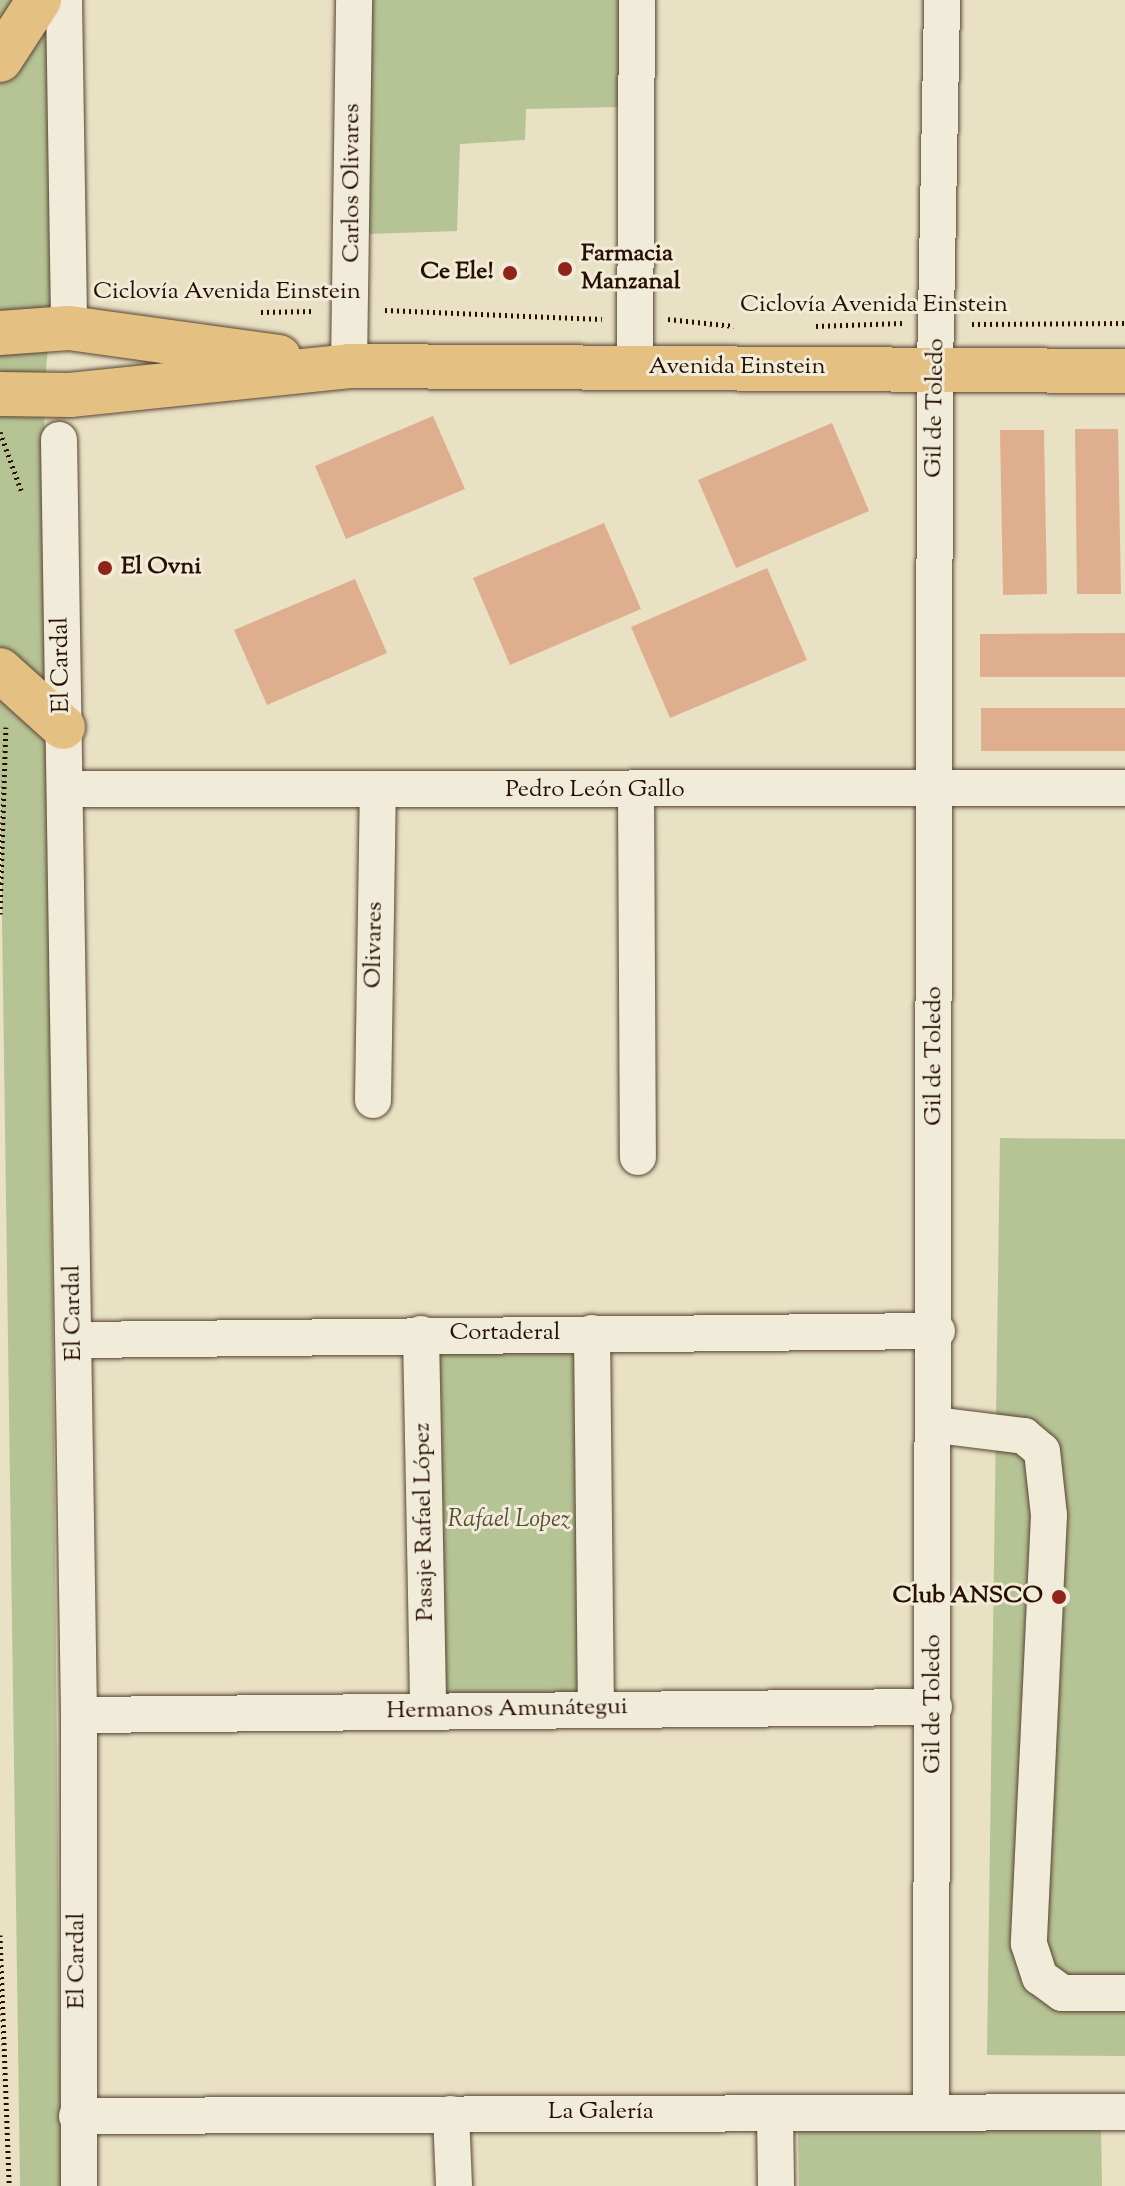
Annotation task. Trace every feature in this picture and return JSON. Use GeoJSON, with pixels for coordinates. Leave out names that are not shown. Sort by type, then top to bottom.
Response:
{"type":"FeatureCollection","features":[{"type":"Feature","properties":{"kind":"main road"},"geometry":{"type":"LineString","coordinates":[[0,60],[39,0]]}},
{"type":"Feature","properties":{"kind":"main road","name":"Avenida Einstein"},"geometry":{"type":"LineString","coordinates":[[0,333],[69,328],[349,366]]}},
{"type":"Feature","properties":{"kind":"main road","name":"Avenida Einstein"},"geometry":{"type":"LineString","coordinates":[[0,394],[70,395],[349,366],[1125,371]]}},
{"type":"Feature","properties":{"kind":"main road"},"geometry":{"type":"LineString","coordinates":[[0,670],[63,727]]}},
{"type":"Feature","properties":{"kind":"street"},"geometry":{"type":"LineString","coordinates":[[64,0],[69,328]]}},
{"type":"Feature","properties":{"kind":"street","name":"Carlos Olivares"},"geometry":{"type":"LineString","coordinates":[[349,366],[353,310],[354,0]]}},
{"type":"Feature","properties":{"kind":"street"},"geometry":{"type":"LineString","coordinates":[[635,367],[637,0]]}},
{"type":"Feature","properties":{"kind":"street","name":"Gil de Toledo"},"geometry":{"type":"LineString","coordinates":[[931,2112],[937,1331],[933,791],[935,369],[942,0]]}},
{"type":"Feature","properties":{"kind":"street","name":"El Cardal"},"geometry":{"type":"LineString","coordinates":[[59,440],[79,1715],[79,2186]]}},
{"type":"Feature","properties":{"kind":"street","name":"Pedro León Gallo"},"geometry":{"type":"LineString","coordinates":[[66,789],[636,792],[1125,788]]}},
{"type":"Feature","properties":{"kind":"street","name":"Olivares"},"geometry":{"type":"LineString","coordinates":[[373,1100],[378,789]]}},
{"type":"Feature","properties":{"kind":"street"},"geometry":{"type":"LineString","coordinates":[[636,792],[638,1157]]}},
{"type":"Feature","properties":{"kind":"street","name":"Cortaderal"},"geometry":{"type":"LineString","coordinates":[[74,1340],[937,1331]]}},
{"type":"Feature","properties":{"kind":"street"},"geometry":{"type":"LineString","coordinates":[[592,1333],[596,1709]]}},
{"type":"Feature","properties":{"kind":"street","name":"Pasaje Rafael López"},"geometry":{"type":"LineString","coordinates":[[421,1334],[428,1710]]}},
{"type":"Feature","properties":{"kind":"street"},"geometry":{"type":"LineString","coordinates":[[936,1425],[1024,1436],[1042,1451],[1049,1515],[1029,1944],[1040,1977],[1062,1993],[1125,1993]]}},
{"type":"Feature","properties":{"kind":"street","name":"Hermanos Amunátegui"},"geometry":{"type":"LineString","coordinates":[[79,1715],[934,1707]]}},
{"type":"Feature","properties":{"kind":"street","name":"La Galería"},"geometry":{"type":"LineString","coordinates":[[77,2116],[1125,2112]]}},
{"type":"Feature","properties":{"kind":"street"},"geometry":{"type":"LineString","coordinates":[[775,2113],[776,2186]]}},
{"type":"Feature","properties":{"kind":"street"},"geometry":{"type":"LineString","coordinates":[[451,2114],[454,2186]]}},
{"type":"Feature","properties":{"kind":"path","name":"Ciclovía Avenida Einstein"},"geometry":{"type":"LineString","coordinates":[[243,312],[353,310],[635,317],[750,328]]}},
{"type":"Feature","properties":{"kind":"path","name":"Ciclovía Avenida Einstein"},"geometry":{"type":"LineString","coordinates":[[809,327],[1125,323]]}},
{"type":"Feature","properties":{"kind":"path"},"geometry":{"type":"LineString","coordinates":[[0,1935],[9,2186]]}},
{"type":"Feature","properties":{"kind":"green space"},"geometry":{"type":"Polygon","coordinates":[[[0,0],[53,0],[55,281],[44,388],[61,2186],[20,2186],[0,776],[0,0]]]}},
{"type":"Feature","properties":{"kind":"green space"},"geometry":{"type":"Polygon","coordinates":[[[364,0],[621,0],[620,107],[526,109],[525,140],[460,144],[457,231],[369,234],[364,0]]]}},
{"type":"Feature","properties":{"kind":"green space","name":"Club ANSCO"},"geometry":{"type":"Polygon","coordinates":[[[1000,1138],[1125,1139],[1125,2056],[987,2055],[1000,1138]]]}},
{"type":"Feature","properties":{"kind":"green space","name":"Rafael Lopez"},"geometry":{"type":"Polygon","coordinates":[[[430,1343],[583,1343],[585,1699],[437,1701],[430,1343]]]}},
{"type":"Feature","properties":{"kind":"green space"},"geometry":{"type":"Polygon","coordinates":[[[1101,2128],[1102,2186],[799,2186],[798,2129],[1101,2128]]]}},
{"type":"Feature","properties":{"kind":"building"},"geometry":{"type":"Polygon","coordinates":[[[433,416],[465,489],[346,539],[315,466],[433,416]]]}},
{"type":"Feature","properties":{"kind":"building"},"geometry":{"type":"Polygon","coordinates":[[[832,423],[869,511],[736,568],[698,480],[832,423]]]}},
{"type":"Feature","properties":{"kind":"building"},"geometry":{"type":"Polygon","coordinates":[[[1075,429],[1118,429],[1121,594],[1077,594],[1075,429]]]}},
{"type":"Feature","properties":{"kind":"building"},"geometry":{"type":"Polygon","coordinates":[[[1000,430],[1044,430],[1047,594],[1003,595],[1000,430]]]}},
{"type":"Feature","properties":{"kind":"building"},"geometry":{"type":"Polygon","coordinates":[[[604,523],[641,609],[510,665],[473,578],[604,523]]]}},
{"type":"Feature","properties":{"kind":"building"},"geometry":{"type":"Polygon","coordinates":[[[767,568],[807,660],[670,718],[631,627],[767,568]]]}},
{"type":"Feature","properties":{"kind":"building"},"geometry":{"type":"Polygon","coordinates":[[[355,579],[387,653],[267,705],[234,630],[355,579]]]}},
{"type":"Feature","properties":{"kind":"building"},"geometry":{"type":"Polygon","coordinates":[[[1125,633],[1125,677],[980,677],[980,634],[1125,633]]]}},
{"type":"Feature","properties":{"kind":"building"},"geometry":{"type":"Polygon","coordinates":[[[981,708],[1125,708],[1125,751],[981,751],[981,708]]]}},
{"type":"Feature","properties":{"kind":"place","name":"Farmacia Manzanal"},"geometry":{"type":"Point","coordinates":[565,269]}},
{"type":"Feature","properties":{"kind":"place","name":"Ce Ele!"},"geometry":{"type":"Point","coordinates":[510,273]}},
{"type":"Feature","properties":{"kind":"place","name":"El Ovni"},"geometry":{"type":"Point","coordinates":[105,568]}},
{"type":"Feature","properties":{"kind":"place","name":"Club ANSCO"},"geometry":{"type":"Point","coordinates":[1059,1597]}}]}
